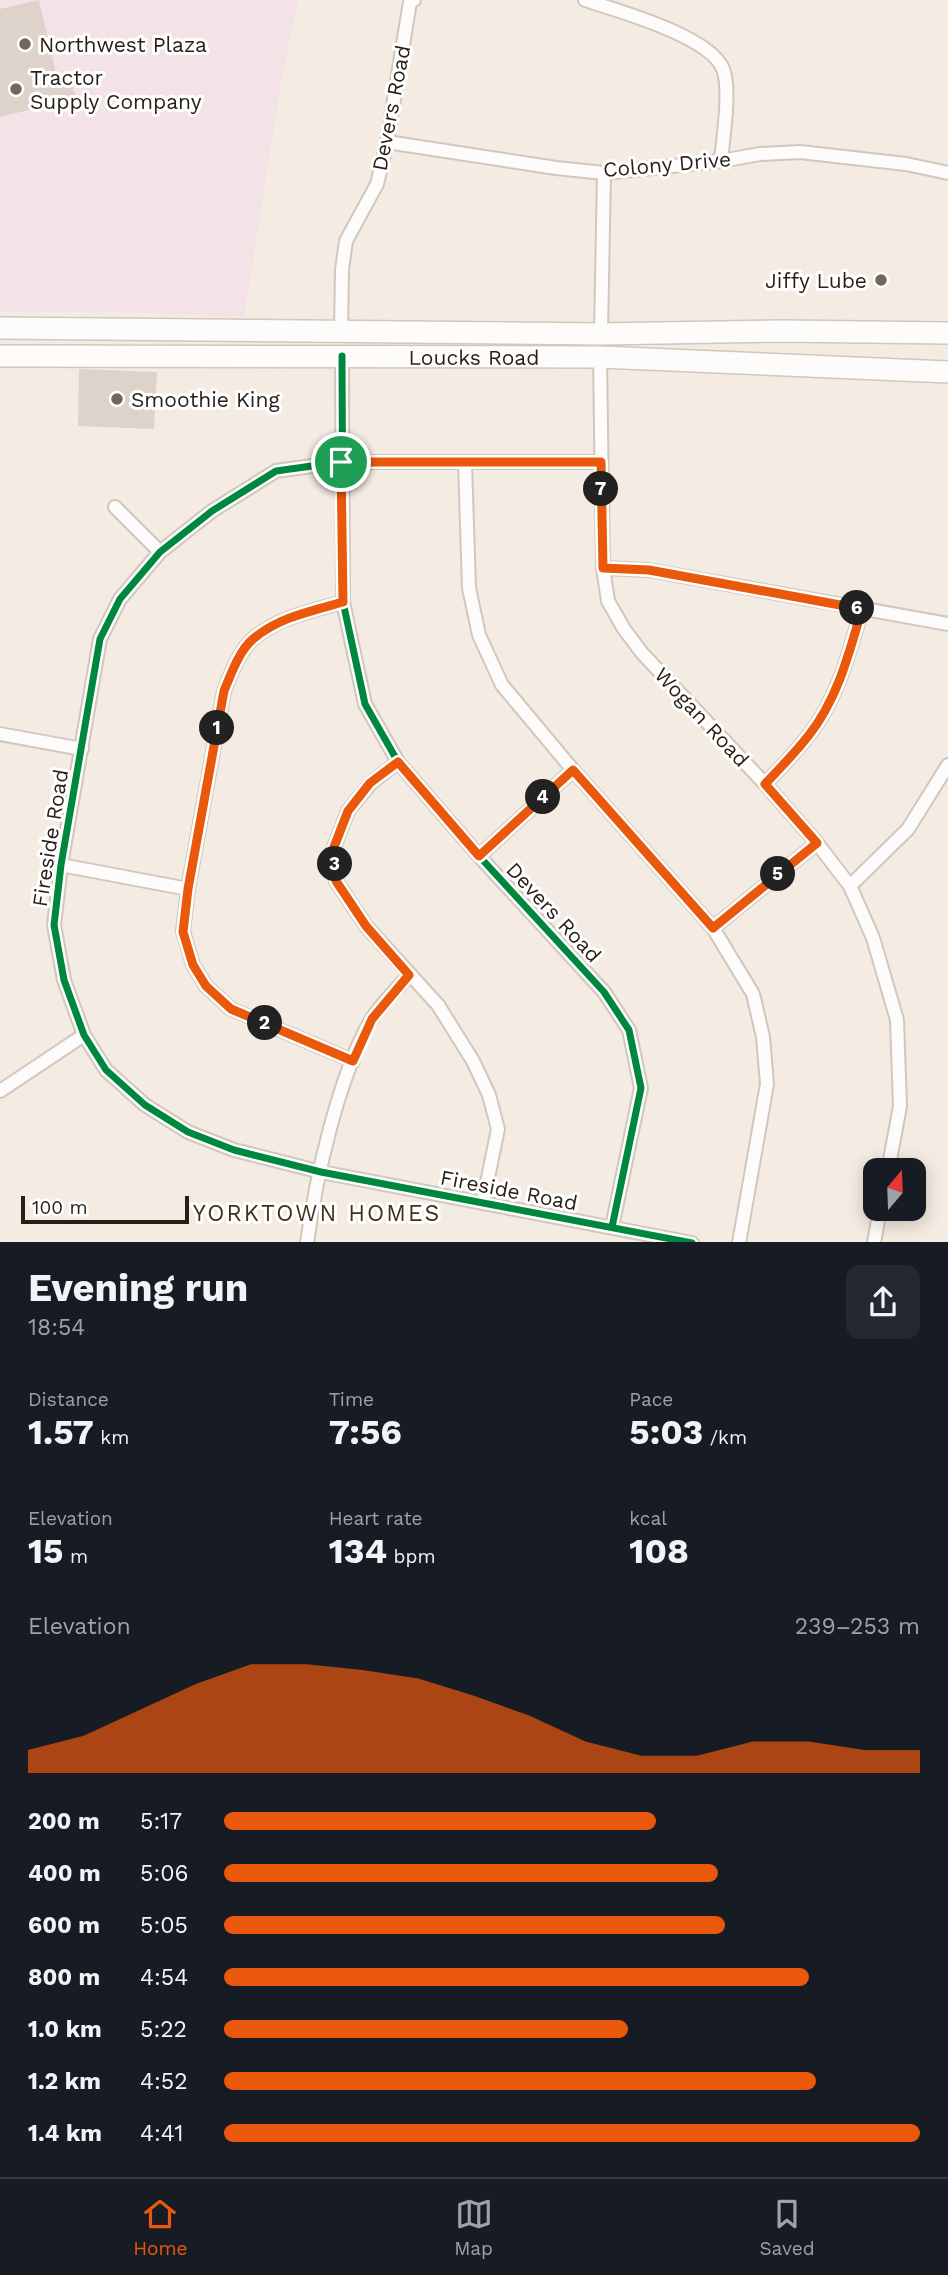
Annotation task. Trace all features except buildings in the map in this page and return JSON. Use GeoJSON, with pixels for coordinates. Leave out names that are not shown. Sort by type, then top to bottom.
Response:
{"type":"FeatureCollection","features":[{"type":"Feature","properties":{"kind":"highway","name":"Loucks Road"},"geometry":{"type":"LineString","coordinates":[[0,328],[601,334],[783,331],[948,333]]}},
{"type":"Feature","properties":{"kind":"highway","name":"Loucks Road"},"geometry":{"type":"LineString","coordinates":[[0,356],[600,358],[948,372]]}},
{"type":"Feature","properties":{"kind":"street"},"geometry":{"type":"LineString","coordinates":[[585,0],[691,38],[718,60],[724,70],[727,87],[722,161]]}},
{"type":"Feature","properties":{"kind":"street","name":"Devers Road"},"geometry":{"type":"LineString","coordinates":[[341,332],[342,270],[346,241],[377,184],[412,1]]}},
{"type":"Feature","properties":{"kind":"street","name":"Colony Drive"},"geometry":{"type":"LineString","coordinates":[[387,142],[604,173],[722,161],[760,154],[800,152],[906,164],[948,173]]}},
{"type":"Feature","properties":{"kind":"street"},"geometry":{"type":"LineString","coordinates":[[601,334],[604,173]]}},
{"type":"Feature","properties":{"kind":"street","name":"Devers Road"},"geometry":{"type":"LineString","coordinates":[[342,356],[343,602],[365,704],[398,762],[479,856],[604,992],[629,1030],[642,1088],[612,1227]]}},
{"type":"Feature","properties":{"kind":"street","name":"Wogan Road"},"geometry":{"type":"LineString","coordinates":[[600,358],[603,568],[608,601],[642,653],[765,784],[817,843],[850,886],[873,938],[897,1020],[900,1106],[890,1158]]}},
{"type":"Feature","properties":{"kind":"street","name":"Fireside Road"},"geometry":{"type":"LineString","coordinates":[[601,462],[341,462],[276,471],[212,511],[160,552],[120,599],[100,639],[61,865],[54,925],[64,980],[84,1035],[106,1070],[145,1105],[188,1132],[234,1150],[321,1172],[692,1242]]}},
{"type":"Feature","properties":{"kind":"street"},"geometry":{"type":"LineString","coordinates":[[465,462],[469,588],[479,635],[502,685],[573,770],[713,928],[753,994],[763,1037],[767,1084],[739,1242]]}},
{"type":"Feature","properties":{"kind":"street"},"geometry":{"type":"LineString","coordinates":[[115,507],[160,552]]}},
{"type":"Feature","properties":{"kind":"street"},"geometry":{"type":"LineString","coordinates":[[603,568],[649,570],[948,624]]}},
{"type":"Feature","properties":{"kind":"street"},"geometry":{"type":"LineString","coordinates":[[343,602],[288,617],[251,640],[236,664],[224,691],[188,889],[183,932],[193,965],[206,986],[231,1009],[353,1061]]}},
{"type":"Feature","properties":{"kind":"street"},"geometry":{"type":"LineString","coordinates":[[765,784],[810,735],[827,708],[845,669],[862,609]]}},
{"type":"Feature","properties":{"kind":"street"},"geometry":{"type":"LineString","coordinates":[[0,734],[82,748]]}},
{"type":"Feature","properties":{"kind":"street"},"geometry":{"type":"LineString","coordinates":[[398,762],[370,783],[348,811],[334,847],[336,881],[366,926],[438,1005],[473,1061],[489,1095],[498,1129],[483,1202]]}},
{"type":"Feature","properties":{"kind":"street"},"geometry":{"type":"LineString","coordinates":[[850,886],[908,829],[948,765]]}},
{"type":"Feature","properties":{"kind":"street"},"geometry":{"type":"LineString","coordinates":[[479,856],[573,770]]}},
{"type":"Feature","properties":{"kind":"street"},"geometry":{"type":"LineString","coordinates":[[713,928],[817,843]]}},
{"type":"Feature","properties":{"kind":"street"},"geometry":{"type":"LineString","coordinates":[[61,865],[188,889]]}},
{"type":"Feature","properties":{"kind":"street"},"geometry":{"type":"LineString","coordinates":[[307,1242],[334,1114],[353,1061],[372,1019],[409,975]]}},
{"type":"Feature","properties":{"kind":"street"},"geometry":{"type":"LineString","coordinates":[[0,1091],[84,1035]]}},
{"type":"Feature","properties":{"kind":"street"},"geometry":{"type":"LineString","coordinates":[[874,1242],[878,1222]]}},
{"type":"Feature","properties":{"kind":"shaded area"},"geometry":{"type":"Polygon","coordinates":[[[0,0],[298,0],[281,83],[244,317],[91,311],[0,312],[0,0]]]}},
{"type":"Feature","properties":{"kind":"cycle path"},"geometry":{"type":"LineString","coordinates":[[342,356],[343,602],[365,704],[398,762],[479,856],[604,992],[629,1030],[641,1088],[612,1227]]}},
{"type":"Feature","properties":{"kind":"cycle path"},"geometry":{"type":"LineString","coordinates":[[601,462],[341,462],[276,471],[212,511],[160,552],[120,599],[100,639],[61,865],[54,925],[64,980],[84,1035],[106,1070],[145,1105],[188,1132],[234,1150],[321,1172],[687,1242]]}},
{"type":"Feature","properties":{"kind":"place","name":"Northwest Plaza"},"geometry":{"type":"Point","coordinates":[25,44]}},
{"type":"Feature","properties":{"kind":"place","name":"Tractor Supply Company"},"geometry":{"type":"Point","coordinates":[16,89]}},
{"type":"Feature","properties":{"kind":"place","name":"Jiffy Lube"},"geometry":{"type":"Point","coordinates":[881,280]}},
{"type":"Feature","properties":{"kind":"place","name":"Smoothie King"},"geometry":{"type":"Point","coordinates":[117,399]}},
{"type":"Feature","properties":{"kind":"district","name":"YORKTOWN HOMES"},"geometry":{"type":"Point","coordinates":[317,1213]}},
{"type":"Feature","properties":{"kind":"route"},"geometry":{"type":"LineString","coordinates":[[341,462],[601,462],[603,568],[649,570],[862,609],[845,669],[827,708],[810,735],[765,784],[817,843],[713,928],[573,770],[479,856],[398,762],[370,783],[348,811],[334,847],[336,881],[366,926],[409,975],[372,1019],[353,1061],[231,1009],[206,986],[193,965],[183,932],[188,889],[224,691],[251,640],[288,617],[343,602],[341,462]]}}]}
